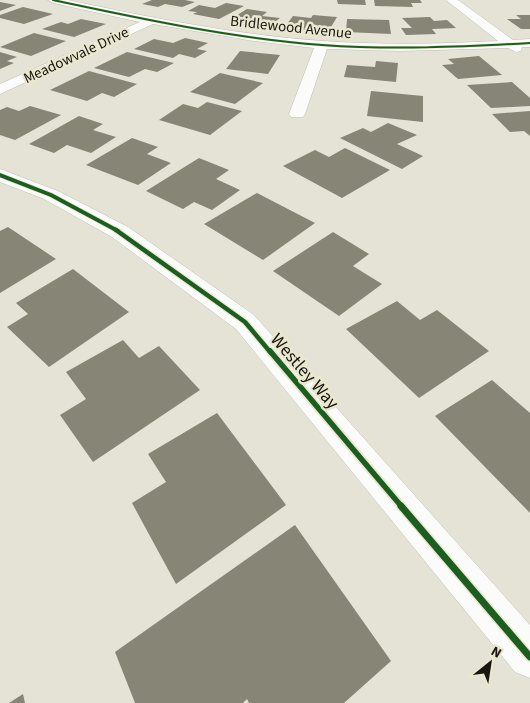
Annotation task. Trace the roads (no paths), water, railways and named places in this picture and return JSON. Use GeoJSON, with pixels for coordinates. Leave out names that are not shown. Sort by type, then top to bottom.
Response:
{"type":"FeatureCollection","features":[{"type":"Feature","properties":{"kind":"street","name":"Bridlewood Avenue"},"geometry":{"type":"LineString","coordinates":[[53,0],[151,21],[236,35],[322,45],[406,48],[512,44],[527,48]]}},
{"type":"Feature","properties":{"kind":"street"},"geometry":{"type":"LineString","coordinates":[[451,0],[512,44]]}},
{"type":"Feature","properties":{"kind":"street","name":"Meadowvale Drive"},"geometry":{"type":"LineString","coordinates":[[0,90],[151,21]]}},
{"type":"Feature","properties":{"kind":"street"},"geometry":{"type":"LineString","coordinates":[[297,114],[322,45]]}},
{"type":"Feature","properties":{"kind":"street","name":"Westley Way"},"geometry":{"type":"LineString","coordinates":[[0,175],[52,195],[120,232],[245,322],[530,657]]}}]}
